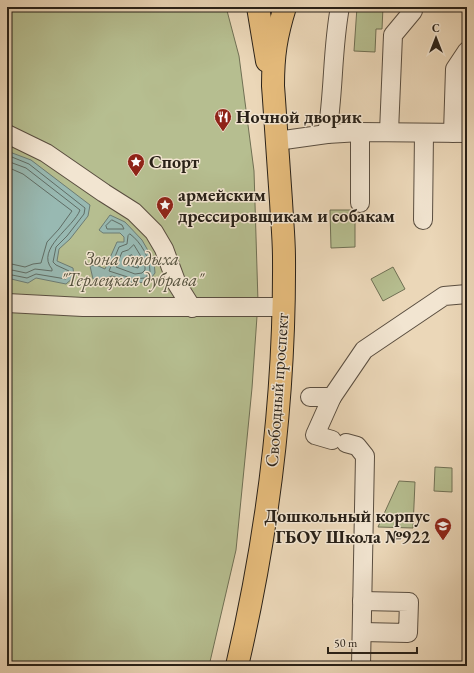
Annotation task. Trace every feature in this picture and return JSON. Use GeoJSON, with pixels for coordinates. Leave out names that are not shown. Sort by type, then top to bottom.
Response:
{"type":"FeatureCollection","features":[{"type":"Feature","properties":{"kind":"main road","name":"Свободный проспект"},"geometry":{"type":"LineString","coordinates":[[258,7],[275,111]]}},
{"type":"Feature","properties":{"kind":"main road","name":"Свободный проспект"},"geometry":{"type":"LineString","coordinates":[[237,666],[260,549],[271,478],[279,395],[284,256],[273,79],[276,37],[285,7]]}},
{"type":"Feature","properties":{"kind":"lane"},"geometry":{"type":"LineString","coordinates":[[328,134],[332,106],[334,49],[340,7]]}},
{"type":"Feature","properties":{"kind":"lane"},"geometry":{"type":"LineString","coordinates":[[389,132],[393,35],[413,11],[413,7]]}},
{"type":"Feature","properties":{"kind":"lane"},"geometry":{"type":"LineString","coordinates":[[277,141],[328,134],[360,132],[460,133],[455,69],[467,51]]}},
{"type":"Feature","properties":{"kind":"lane"},"geometry":{"type":"LineString","coordinates":[[360,132],[360,203]]}},
{"type":"Feature","properties":{"kind":"lane"},"geometry":{"type":"LineString","coordinates":[[423,220],[424,133]]}},
{"type":"Feature","properties":{"kind":"lane"},"geometry":{"type":"LineString","coordinates":[[7,134],[46,153],[134,212],[154,232],[164,249],[177,284],[192,308]]}},
{"type":"Feature","properties":{"kind":"lane"},"geometry":{"type":"LineString","coordinates":[[361,666],[365,456],[357,446],[315,435],[332,397],[364,350],[444,296],[467,294]]}},
{"type":"Feature","properties":{"kind":"lane"},"geometry":{"type":"LineString","coordinates":[[7,303],[83,307],[283,307]]}},
{"type":"Feature","properties":{"kind":"lane"},"geometry":{"type":"LineString","coordinates":[[310,397],[332,397]]}},
{"type":"Feature","properties":{"kind":"lane"},"geometry":{"type":"LineString","coordinates":[[362,601],[409,602],[408,633],[362,632]]}},
{"type":"Feature","properties":{"kind":"green space","name":"Зона отдыха \"Терлецкая дубрава\""},"geometry":{"type":"Polygon","coordinates":[[[7,7],[226,7],[239,56],[254,171],[258,302],[252,388],[236,550],[209,666],[7,666],[7,7]]]}},
{"type":"Feature","properties":{"kind":"green space"},"geometry":{"type":"Polygon","coordinates":[[[357,7],[383,7],[382,29],[376,29],[375,52],[354,51],[357,7]]]}},
{"type":"Feature","properties":{"kind":"green space"},"geometry":{"type":"Polygon","coordinates":[[[330,210],[355,210],[355,247],[331,248],[330,210]]]}},
{"type":"Feature","properties":{"kind":"green space"},"geometry":{"type":"Polygon","coordinates":[[[393,267],[405,289],[383,301],[371,279],[393,267]]]}},
{"type":"Feature","properties":{"kind":"green space"},"geometry":{"type":"Polygon","coordinates":[[[435,467],[452,468],[452,492],[434,491],[435,467]]]}},
{"type":"Feature","properties":{"kind":"green space"},"geometry":{"type":"Polygon","coordinates":[[[399,481],[415,482],[413,528],[378,527],[399,481]]]}},
{"type":"Feature","properties":{"kind":"water"},"geometry":{"type":"Polygon","coordinates":[[[7,151],[31,160],[90,205],[88,216],[70,239],[59,249],[57,261],[73,268],[74,277],[66,284],[36,278],[28,283],[7,278],[7,151]]]}},
{"type":"Feature","properties":{"kind":"water"},"geometry":{"type":"Polygon","coordinates":[[[110,215],[125,222],[142,240],[154,261],[155,273],[148,282],[134,283],[112,276],[102,279],[93,279],[90,266],[96,265],[105,269],[117,242],[124,242],[124,237],[120,233],[103,233],[99,230],[110,215]]]}},
{"type":"Feature","properties":{"kind":"place","name":"Ночной дворик"},"geometry":{"type":"Point","coordinates":[223,132]}},
{"type":"Feature","properties":{"kind":"place","name":"Спорт"},"geometry":{"type":"Point","coordinates":[136,177]}},
{"type":"Feature","properties":{"kind":"place","name":"армейским дрессировщикам и собакам"},"geometry":{"type":"Point","coordinates":[165,220]}},
{"type":"Feature","properties":{"kind":"place","name":"Дошкольный корпус ГБОУ Школа №922"},"geometry":{"type":"Point","coordinates":[443,541]}}]}
